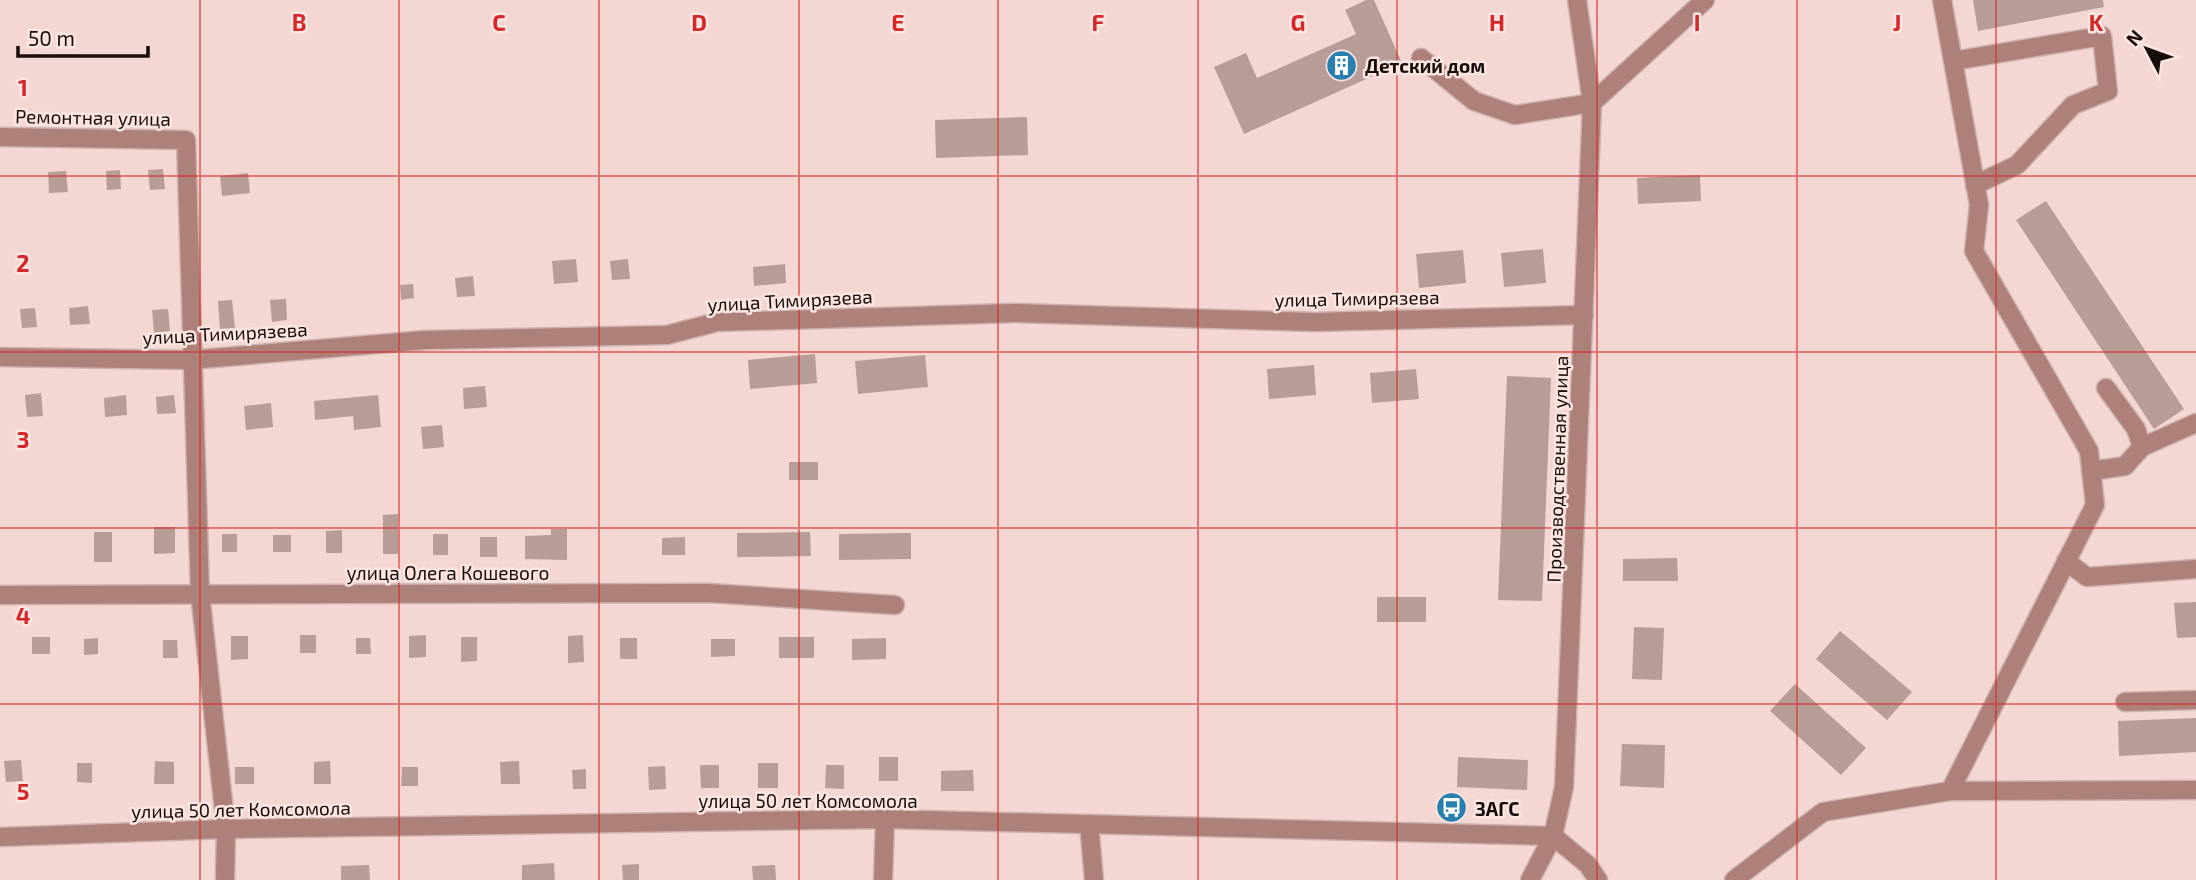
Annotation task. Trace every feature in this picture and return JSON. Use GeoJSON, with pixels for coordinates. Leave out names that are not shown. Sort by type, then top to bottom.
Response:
{"type":"FeatureCollection","features":[{"type":"Feature","properties":{"kind":"street","name":"Производственная улица"},"geometry":{"type":"LineString","coordinates":[[1530,880],[1553,836],[1564,787],[1592,103],[1577,0]]}},
{"type":"Feature","properties":{"kind":"street"},"geometry":{"type":"LineString","coordinates":[[1421,58],[1474,101],[1515,116],[1592,103],[1705,0]]}},
{"type":"Feature","properties":{"kind":"street"},"geometry":{"type":"LineString","coordinates":[[1942,0],[1979,205],[1974,251],[2089,451],[2095,505],[1950,791]]}},
{"type":"Feature","properties":{"kind":"street"},"geometry":{"type":"LineString","coordinates":[[1953,61],[2102,36],[2108,91],[2073,105],[2017,164],[1975,185]]}},
{"type":"Feature","properties":{"kind":"street","name":"Ремонтная улица"},"geometry":{"type":"LineString","coordinates":[[0,137],[186,140],[190,360]]}},
{"type":"Feature","properties":{"kind":"street","name":"улица Тимирязева"},"geometry":{"type":"LineString","coordinates":[[0,357],[190,360],[425,340],[667,335],[717,321],[1014,313],[1315,322],[1584,315]]}},
{"type":"Feature","properties":{"kind":"street"},"geometry":{"type":"LineString","coordinates":[[190,360],[200,593],[226,829],[225,880]]}},
{"type":"Feature","properties":{"kind":"street"},"geometry":{"type":"LineString","coordinates":[[2106,388],[2136,429],[2142,447]]}},
{"type":"Feature","properties":{"kind":"street"},"geometry":{"type":"LineString","coordinates":[[2091,471],[2126,466],[2142,447],[2196,423]]}},
{"type":"Feature","properties":{"kind":"street"},"geometry":{"type":"LineString","coordinates":[[2066,561],[2087,577],[2196,569]]}},
{"type":"Feature","properties":{"kind":"street","name":"улица Олега Кошевого"},"geometry":{"type":"LineString","coordinates":[[0,595],[708,593],[895,605]]}},
{"type":"Feature","properties":{"kind":"street"},"geometry":{"type":"LineString","coordinates":[[2125,702],[2196,700]]}},
{"type":"Feature","properties":{"kind":"street"},"geometry":{"type":"LineString","coordinates":[[1734,880],[1823,812],[1950,791],[2196,790]]}},
{"type":"Feature","properties":{"kind":"street"},"geometry":{"type":"LineString","coordinates":[[883,880],[885,819]]}},
{"type":"Feature","properties":{"kind":"street","name":"улица 50 лет Комсомола"},"geometry":{"type":"LineString","coordinates":[[0,838],[226,829],[885,819],[1553,836]]}},
{"type":"Feature","properties":{"kind":"street"},"geometry":{"type":"LineString","coordinates":[[1089,824],[1094,880]]}},
{"type":"Feature","properties":{"kind":"street"},"geometry":{"type":"LineString","coordinates":[[1553,836],[1588,865],[1598,880]]}},
{"type":"Feature","properties":{"kind":"building","name":"Детский дом"},"geometry":{"type":"Polygon","coordinates":[[[1366,0],[1374,0],[1402,63],[1244,134],[1214,67],[1246,53],[1257,78],[1356,34],[1345,10],[1366,0]]]}},
{"type":"Feature","properties":{"kind":"building"},"geometry":{"type":"Polygon","coordinates":[[[1973,0],[2103,0],[2104,7],[1978,31],[1973,0]]]}},
{"type":"Feature","properties":{"kind":"building"},"geometry":{"type":"Polygon","coordinates":[[[1027,117],[1028,155],[936,158],[935,120],[1027,117]]]}},
{"type":"Feature","properties":{"kind":"building"},"geometry":{"type":"Polygon","coordinates":[[[163,169],[165,189],[150,190],[148,170],[163,169]]]}},
{"type":"Feature","properties":{"kind":"building"},"geometry":{"type":"Polygon","coordinates":[[[120,170],[121,189],[107,190],[106,171],[120,170]]]}},
{"type":"Feature","properties":{"kind":"building"},"geometry":{"type":"Polygon","coordinates":[[[66,171],[68,192],[49,193],[48,172],[66,171]]]}},
{"type":"Feature","properties":{"kind":"building"},"geometry":{"type":"Polygon","coordinates":[[[248,173],[250,193],[222,196],[220,176],[248,173]]]}},
{"type":"Feature","properties":{"kind":"building"},"geometry":{"type":"Polygon","coordinates":[[[1700,175],[1701,201],[1638,204],[1637,178],[1700,175]]]}},
{"type":"Feature","properties":{"kind":"building"},"geometry":{"type":"Polygon","coordinates":[[[2046,201],[2184,409],[2154,429],[2016,220],[2046,201]]]}},
{"type":"Feature","properties":{"kind":"building"},"geometry":{"type":"Polygon","coordinates":[[[1543,249],[1546,283],[1504,287],[1501,253],[1543,249]]]}},
{"type":"Feature","properties":{"kind":"building"},"geometry":{"type":"Polygon","coordinates":[[[1463,250],[1466,283],[1419,288],[1416,254],[1463,250]]]}},
{"type":"Feature","properties":{"kind":"building"},"geometry":{"type":"Polygon","coordinates":[[[576,259],[578,282],[554,284],[552,261],[576,259]]]}},
{"type":"Feature","properties":{"kind":"building"},"geometry":{"type":"Polygon","coordinates":[[[628,259],[630,279],[612,280],[610,261],[628,259]]]}},
{"type":"Feature","properties":{"kind":"building"},"geometry":{"type":"Polygon","coordinates":[[[785,264],[786,283],[754,286],[753,267],[785,264]]]}},
{"type":"Feature","properties":{"kind":"building"},"geometry":{"type":"Polygon","coordinates":[[[473,276],[475,296],[457,297],[455,278],[473,276]]]}},
{"type":"Feature","properties":{"kind":"building"},"geometry":{"type":"Polygon","coordinates":[[[413,284],[414,298],[401,300],[400,285],[413,284]]]}},
{"type":"Feature","properties":{"kind":"building"},"geometry":{"type":"Polygon","coordinates":[[[286,299],[287,320],[272,322],[270,300],[286,299]]]}},
{"type":"Feature","properties":{"kind":"building"},"geometry":{"type":"Polygon","coordinates":[[[232,300],[235,328],[220,329],[218,301],[232,300]]]}},
{"type":"Feature","properties":{"kind":"building"},"geometry":{"type":"Polygon","coordinates":[[[88,306],[90,324],[70,325],[69,308],[88,306]]]}},
{"type":"Feature","properties":{"kind":"building"},"geometry":{"type":"Polygon","coordinates":[[[35,308],[37,327],[22,328],[20,309],[35,308]]]}},
{"type":"Feature","properties":{"kind":"building"},"geometry":{"type":"Polygon","coordinates":[[[168,309],[170,331],[154,333],[152,310],[168,309]]]}},
{"type":"Feature","properties":{"kind":"building"},"geometry":{"type":"Polygon","coordinates":[[[815,354],[817,383],[750,389],[748,360],[815,354]]]}},
{"type":"Feature","properties":{"kind":"building"},"geometry":{"type":"Polygon","coordinates":[[[925,355],[928,387],[858,394],[855,361],[925,355]]]}},
{"type":"Feature","properties":{"kind":"building"},"geometry":{"type":"Polygon","coordinates":[[[1314,365],[1316,395],[1269,399],[1267,369],[1314,365]]]}},
{"type":"Feature","properties":{"kind":"building"},"geometry":{"type":"Polygon","coordinates":[[[1416,369],[1419,399],[1372,403],[1370,373],[1416,369]]]}},
{"type":"Feature","properties":{"kind":"building"},"geometry":{"type":"Polygon","coordinates":[[[1507,376],[1551,378],[1542,601],[1498,600],[1507,376]]]}},
{"type":"Feature","properties":{"kind":"building"},"geometry":{"type":"Polygon","coordinates":[[[485,386],[487,407],[464,409],[463,388],[485,386]]]}},
{"type":"Feature","properties":{"kind":"building"},"geometry":{"type":"Polygon","coordinates":[[[41,393],[43,416],[27,417],[25,395],[41,393]]]}},
{"type":"Feature","properties":{"kind":"building"},"geometry":{"type":"Polygon","coordinates":[[[126,395],[127,415],[105,417],[104,398],[126,395]]]}},
{"type":"Feature","properties":{"kind":"building"},"geometry":{"type":"Polygon","coordinates":[[[174,395],[176,413],[157,414],[156,397],[174,395]]]}},
{"type":"Feature","properties":{"kind":"building"},"geometry":{"type":"Polygon","coordinates":[[[378,395],[381,427],[354,430],[353,416],[315,420],[314,401],[378,395]]]}},
{"type":"Feature","properties":{"kind":"building"},"geometry":{"type":"Polygon","coordinates":[[[271,403],[273,427],[246,430],[244,406],[271,403]]]}},
{"type":"Feature","properties":{"kind":"building"},"geometry":{"type":"Polygon","coordinates":[[[442,425],[444,447],[423,449],[421,427],[442,425]]]}},
{"type":"Feature","properties":{"kind":"building"},"geometry":{"type":"Polygon","coordinates":[[[789,462],[818,462],[818,480],[789,480],[789,462]]]}},
{"type":"Feature","properties":{"kind":"building"},"geometry":{"type":"Polygon","coordinates":[[[398,514],[398,554],[383,554],[383,515],[398,514]]]}},
{"type":"Feature","properties":{"kind":"building"},"geometry":{"type":"Polygon","coordinates":[[[154,527],[175,527],[175,553],[154,554],[154,527]]]}},
{"type":"Feature","properties":{"kind":"building"},"geometry":{"type":"Polygon","coordinates":[[[551,529],[567,529],[567,560],[525,559],[525,536],[551,535],[551,529]]]}},
{"type":"Feature","properties":{"kind":"building"},"geometry":{"type":"Polygon","coordinates":[[[342,530],[342,553],[326,553],[326,531],[342,530]]]}},
{"type":"Feature","properties":{"kind":"building"},"geometry":{"type":"Polygon","coordinates":[[[94,532],[112,532],[112,562],[94,562],[94,532]]]}},
{"type":"Feature","properties":{"kind":"building"},"geometry":{"type":"Polygon","coordinates":[[[810,532],[811,556],[737,557],[737,533],[810,532]]]}},
{"type":"Feature","properties":{"kind":"building"},"geometry":{"type":"Polygon","coordinates":[[[911,533],[911,559],[839,560],[839,534],[911,533]]]}},
{"type":"Feature","properties":{"kind":"building"},"geometry":{"type":"Polygon","coordinates":[[[222,534],[237,534],[237,552],[222,552],[222,534]]]}},
{"type":"Feature","properties":{"kind":"building"},"geometry":{"type":"Polygon","coordinates":[[[433,534],[448,534],[448,555],[433,555],[433,534]]]}},
{"type":"Feature","properties":{"kind":"building"},"geometry":{"type":"Polygon","coordinates":[[[273,535],[291,535],[291,552],[273,552],[273,535]]]}},
{"type":"Feature","properties":{"kind":"building"},"geometry":{"type":"Polygon","coordinates":[[[480,537],[497,537],[497,557],[480,557],[480,537]]]}},
{"type":"Feature","properties":{"kind":"building"},"geometry":{"type":"Polygon","coordinates":[[[685,537],[685,555],[662,555],[662,538],[685,537]]]}},
{"type":"Feature","properties":{"kind":"building"},"geometry":{"type":"Polygon","coordinates":[[[1677,558],[1678,581],[1623,581],[1623,559],[1677,558]]]}},
{"type":"Feature","properties":{"kind":"building"},"geometry":{"type":"Polygon","coordinates":[[[1377,597],[1426,597],[1426,622],[1377,622],[1377,597]]]}},
{"type":"Feature","properties":{"kind":"building"},"geometry":{"type":"Polygon","coordinates":[[[2196,602],[2196,637],[2177,638],[2174,603],[2196,602]]]}},
{"type":"Feature","properties":{"kind":"building"},"geometry":{"type":"Polygon","coordinates":[[[1634,627],[1664,628],[1662,680],[1632,679],[1634,627]]]}},
{"type":"Feature","properties":{"kind":"building"},"geometry":{"type":"Polygon","coordinates":[[[1840,631],[1912,692],[1887,720],[1816,659],[1840,631]]]}},
{"type":"Feature","properties":{"kind":"building"},"geometry":{"type":"Polygon","coordinates":[[[300,635],[316,635],[316,653],[300,653],[300,635]]]}},
{"type":"Feature","properties":{"kind":"building"},"geometry":{"type":"Polygon","coordinates":[[[426,635],[426,657],[409,658],[409,636],[426,635]]]}},
{"type":"Feature","properties":{"kind":"building"},"geometry":{"type":"Polygon","coordinates":[[[583,635],[584,662],[568,663],[568,636],[583,635]]]}},
{"type":"Feature","properties":{"kind":"building"},"geometry":{"type":"Polygon","coordinates":[[[231,636],[248,636],[248,659],[231,660],[231,636]]]}},
{"type":"Feature","properties":{"kind":"building"},"geometry":{"type":"Polygon","coordinates":[[[32,637],[50,637],[50,654],[32,654],[32,637]]]}},
{"type":"Feature","properties":{"kind":"building"},"geometry":{"type":"Polygon","coordinates":[[[461,637],[477,637],[477,661],[461,662],[461,637]]]}},
{"type":"Feature","properties":{"kind":"building"},"geometry":{"type":"Polygon","coordinates":[[[779,637],[814,637],[814,658],[779,658],[779,637]]]}},
{"type":"Feature","properties":{"kind":"building"},"geometry":{"type":"Polygon","coordinates":[[[98,638],[98,654],[84,655],[84,639],[98,638]]]}},
{"type":"Feature","properties":{"kind":"building"},"geometry":{"type":"Polygon","coordinates":[[[356,638],[370,638],[371,654],[356,654],[356,638]]]}},
{"type":"Feature","properties":{"kind":"building"},"geometry":{"type":"Polygon","coordinates":[[[620,638],[637,638],[637,659],[620,659],[620,638]]]}},
{"type":"Feature","properties":{"kind":"building"},"geometry":{"type":"Polygon","coordinates":[[[886,638],[886,659],[852,660],[852,639],[886,638]]]}},
{"type":"Feature","properties":{"kind":"building"},"geometry":{"type":"Polygon","coordinates":[[[711,639],[735,639],[735,656],[711,657],[711,639]]]}},
{"type":"Feature","properties":{"kind":"building"},"geometry":{"type":"Polygon","coordinates":[[[163,640],[177,640],[178,658],[163,658],[163,640]]]}},
{"type":"Feature","properties":{"kind":"building"},"geometry":{"type":"Polygon","coordinates":[[[1795,684],[1866,748],[1841,775],[1770,711],[1795,684]]]}},
{"type":"Feature","properties":{"kind":"building"},"geometry":{"type":"Polygon","coordinates":[[[2196,718],[2196,752],[2119,756],[2118,721],[2196,718]]]}},
{"type":"Feature","properties":{"kind":"building"},"geometry":{"type":"Polygon","coordinates":[[[1622,744],[1665,745],[1664,788],[1620,786],[1622,744]]]}},
{"type":"Feature","properties":{"kind":"building"},"geometry":{"type":"Polygon","coordinates":[[[879,757],[898,757],[898,781],[879,781],[879,757]]]}},
{"type":"Feature","properties":{"kind":"building"},"geometry":{"type":"Polygon","coordinates":[[[1458,757],[1528,760],[1527,790],[1457,787],[1458,757]]]}},
{"type":"Feature","properties":{"kind":"building"},"geometry":{"type":"Polygon","coordinates":[[[21,760],[23,781],[6,782],[4,761],[21,760]]]}},
{"type":"Feature","properties":{"kind":"building"},"geometry":{"type":"Polygon","coordinates":[[[155,761],[174,762],[174,784],[154,784],[155,761]]]}},
{"type":"Feature","properties":{"kind":"building"},"geometry":{"type":"Polygon","coordinates":[[[330,761],[331,784],[314,784],[314,762],[330,761]]]}},
{"type":"Feature","properties":{"kind":"building"},"geometry":{"type":"Polygon","coordinates":[[[519,761],[520,784],[501,784],[500,762],[519,761]]]}},
{"type":"Feature","properties":{"kind":"building"},"geometry":{"type":"Polygon","coordinates":[[[77,763],[92,763],[92,783],[77,782],[77,763]]]}},
{"type":"Feature","properties":{"kind":"building"},"geometry":{"type":"Polygon","coordinates":[[[758,763],[778,763],[778,788],[758,788],[758,763]]]}},
{"type":"Feature","properties":{"kind":"building"},"geometry":{"type":"Polygon","coordinates":[[[700,765],[719,765],[719,788],[701,788],[700,765]]]}},
{"type":"Feature","properties":{"kind":"building"},"geometry":{"type":"Polygon","coordinates":[[[826,765],[844,765],[844,789],[825,788],[826,765]]]}},
{"type":"Feature","properties":{"kind":"building"},"geometry":{"type":"Polygon","coordinates":[[[665,766],[666,789],[649,790],[648,767],[665,766]]]}},
{"type":"Feature","properties":{"kind":"building"},"geometry":{"type":"Polygon","coordinates":[[[235,767],[254,767],[254,784],[235,784],[235,767]]]}},
{"type":"Feature","properties":{"kind":"building"},"geometry":{"type":"Polygon","coordinates":[[[402,767],[418,767],[418,786],[401,786],[402,767]]]}},
{"type":"Feature","properties":{"kind":"building"},"geometry":{"type":"Polygon","coordinates":[[[586,769],[586,789],[573,789],[572,770],[586,769]]]}},
{"type":"Feature","properties":{"kind":"building"},"geometry":{"type":"Polygon","coordinates":[[[973,770],[974,791],[941,791],[941,771],[973,770]]]}},
{"type":"Feature","properties":{"kind":"building"},"geometry":{"type":"Polygon","coordinates":[[[554,863],[555,880],[522,880],[522,865],[554,863]]]}},
{"type":"Feature","properties":{"kind":"building"},"geometry":{"type":"Polygon","coordinates":[[[639,864],[639,880],[623,880],[622,865],[639,864]]]}},
{"type":"Feature","properties":{"kind":"building"},"geometry":{"type":"Polygon","coordinates":[[[369,865],[370,880],[341,880],[341,866],[369,865]]]}},
{"type":"Feature","properties":{"kind":"building"},"geometry":{"type":"Polygon","coordinates":[[[775,865],[776,880],[753,880],[752,866],[775,865]]]}},
{"type":"Feature","properties":{"kind":"place","name":"Детский дом"},"geometry":{"type":"Point","coordinates":[1342,65]}},
{"type":"Feature","properties":{"kind":"place","name":"ЗАГС"},"geometry":{"type":"Point","coordinates":[1452,808]}}]}
